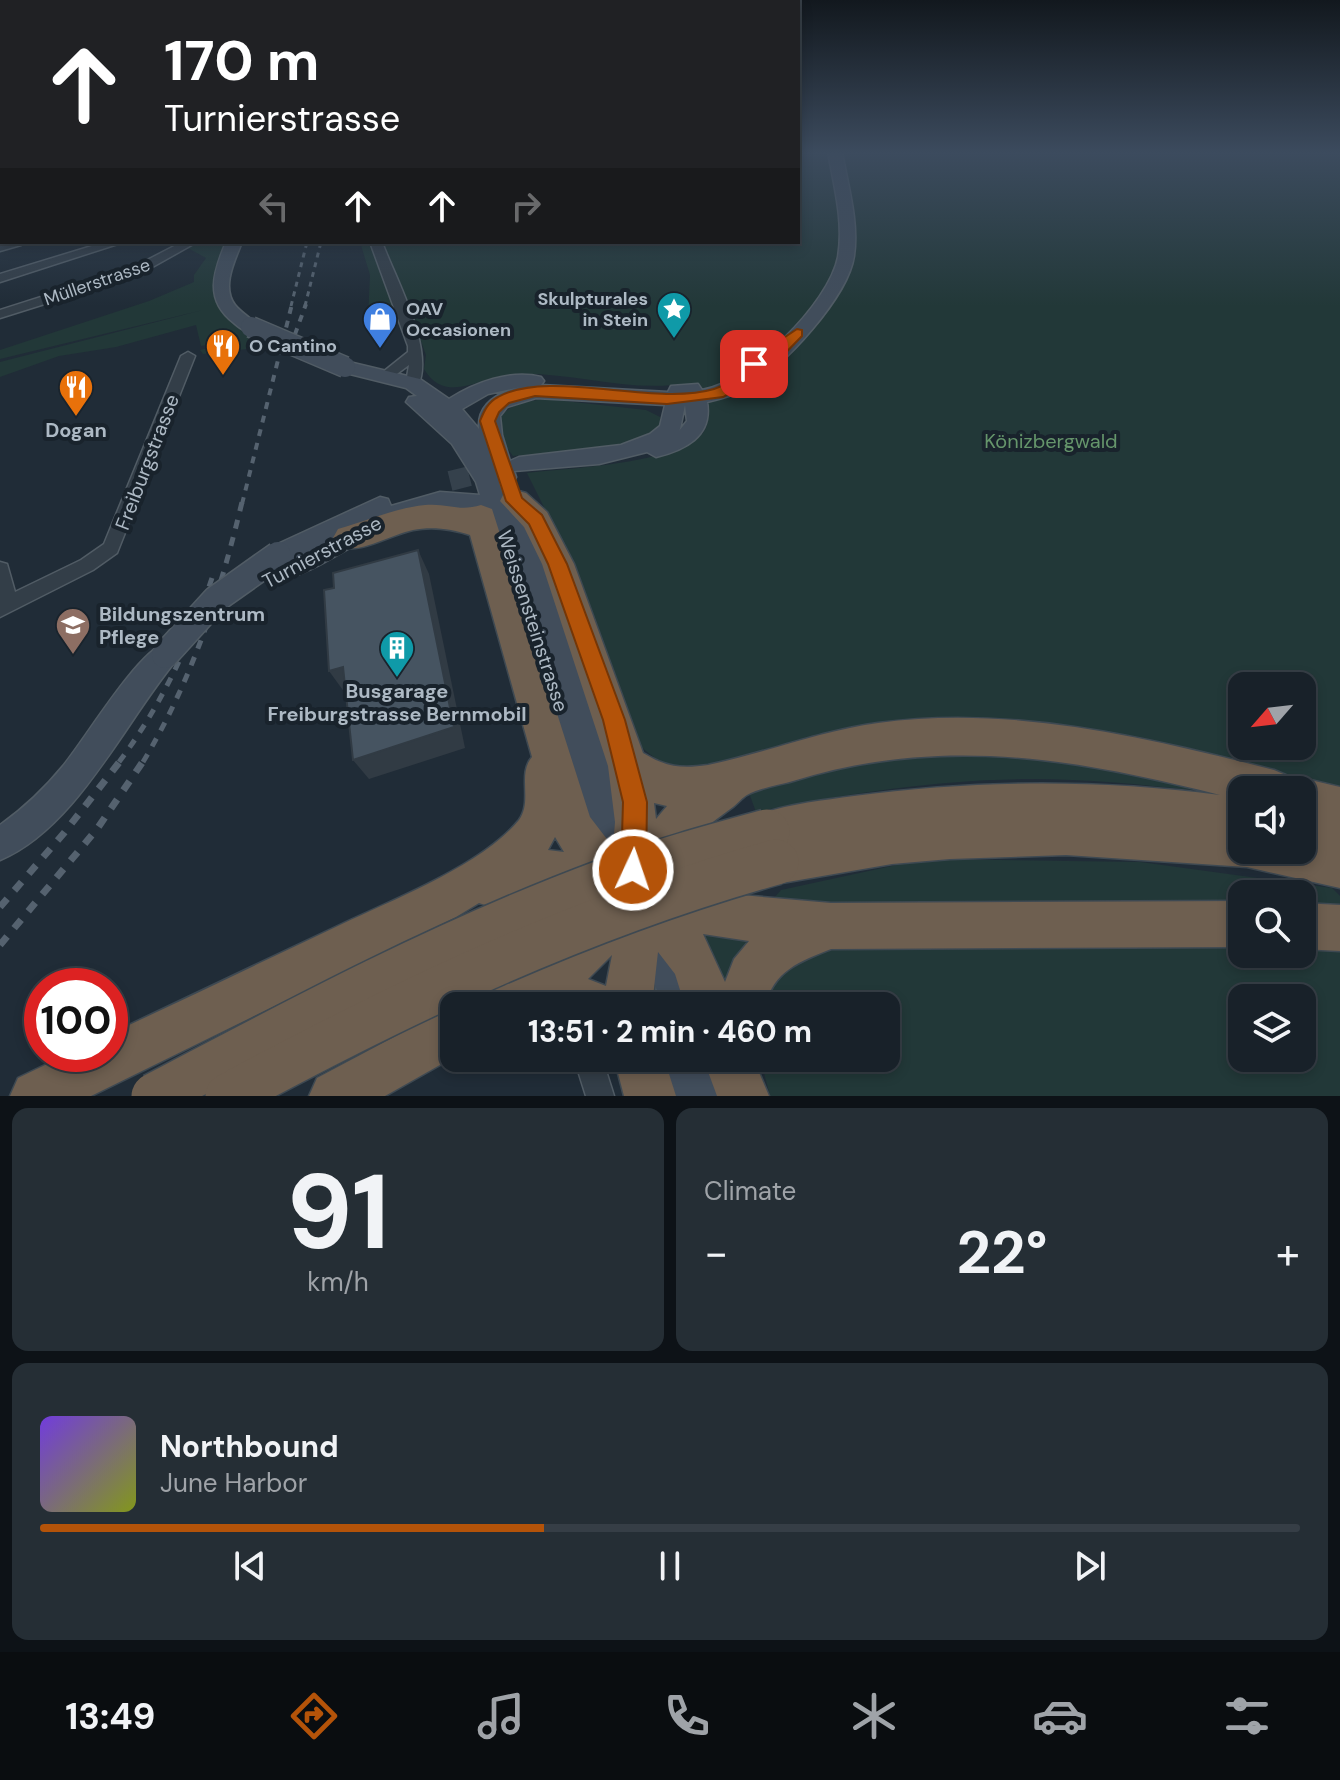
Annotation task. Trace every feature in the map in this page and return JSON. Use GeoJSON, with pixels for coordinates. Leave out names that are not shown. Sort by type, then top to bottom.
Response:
{"type":"FeatureCollection","features":[{"type":"Feature","properties":{"kind":"highway"},"geometry":{"type":"LineString","coordinates":[[349,538],[423,515],[446,515],[497,500],[536,520],[558,564],[628,766],[636,822],[633,870],[637,897],[629,982],[647,987]]}},
{"type":"Feature","properties":{"kind":"highway"},"geometry":{"type":"LineString","coordinates":[[497,500],[542,732],[569,819],[578,839],[598,862],[637,897],[682,945],[693,963],[704,992]]}},
{"type":"Feature","properties":{"kind":"highway"},"geometry":{"type":"LineString","coordinates":[[36,1096],[420,910],[511,858],[535,833],[546,805],[542,732]]}},
{"type":"Feature","properties":{"kind":"highway"},"geometry":{"type":"LineString","coordinates":[[628,766],[656,784],[673,789],[696,788],[828,751],[877,741],[981,736],[1077,746],[1228,780]]}},
{"type":"Feature","properties":{"kind":"highway"},"geometry":{"type":"LineString","coordinates":[[523,992],[583,953],[637,897],[671,834],[688,815],[740,777]]}},
{"type":"Feature","properties":{"kind":"highway"},"geometry":{"type":"LineString","coordinates":[[1316,802],[1340,808]]}},
{"type":"Feature","properties":{"kind":"highway"},"geometry":{"type":"LineString","coordinates":[[228,1096],[396,1008],[559,933],[687,886],[771,847],[879,812],[991,803],[1104,804],[1228,817]]}},
{"type":"Feature","properties":{"kind":"highway"},"geometry":{"type":"LineString","coordinates":[[154,1096],[349,994],[501,922],[621,875],[771,847],[1005,832],[1119,834],[1228,846]]}},
{"type":"Feature","properties":{"kind":"highway"},"geometry":{"type":"LineString","coordinates":[[1316,832],[1340,837]]}},
{"type":"Feature","properties":{"kind":"highway"},"geometry":{"type":"LineString","coordinates":[[1316,861],[1340,866]]}},
{"type":"Feature","properties":{"kind":"highway"},"geometry":{"type":"LineString","coordinates":[[420,910],[528,873],[552,872],[585,878],[637,897],[718,916],[831,926],[1228,924]]}},
{"type":"Feature","properties":{"kind":"highway"},"geometry":{"type":"LineString","coordinates":[[746,992],[750,976],[762,959],[794,939],[831,926]]}},
{"type":"Feature","properties":{"kind":"highway"},"geometry":{"type":"LineString","coordinates":[[1316,927],[1340,928]]}},
{"type":"Feature","properties":{"kind":"highway"},"geometry":{"type":"LineString","coordinates":[[538,984],[559,992]]}},
{"type":"Feature","properties":{"kind":"highway"},"geometry":{"type":"LineString","coordinates":[[335,1096],[440,1038]]}},
{"type":"Feature","properties":{"kind":"highway"},"geometry":{"type":"LineString","coordinates":[[643,1072],[650,1096]]}},
{"type":"Feature","properties":{"kind":"highway"},"geometry":{"type":"LineString","coordinates":[[734,1072],[743,1096]]}},
{"type":"Feature","properties":{"kind":"highway"},"geometry":{"type":"LineString","coordinates":[[746,1072],[749,1096]]}},
{"type":"Feature","properties":{"kind":"main road"},"geometry":{"type":"LineString","coordinates":[[446,417],[506,392],[548,390],[598,394],[615,401],[656,406],[730,389],[761,370],[830,296],[845,263],[846,236],[842,203]]}},
{"type":"Feature","properties":{"kind":"main road","name":"Weissensteinstrasse"},"geometry":{"type":"LineString","coordinates":[[233,244],[222,271],[220,293],[230,310],[251,327],[345,367],[413,383],[446,417],[497,500]]}},
{"type":"Feature","properties":{"kind":"main road","name":"Weissensteinstrasse"},"geometry":{"type":"LineString","coordinates":[[385,376],[476,436],[609,826]]}},
{"type":"Feature","properties":{"kind":"main road"},"geometry":{"type":"LineString","coordinates":[[446,417],[471,394],[515,381],[640,391],[683,398],[700,413],[689,435],[679,442],[650,452],[594,456]]}},
{"type":"Feature","properties":{"kind":"main road"},"geometry":{"type":"LineString","coordinates":[[548,390],[512,396],[497,404],[490,413],[488,428],[497,445],[497,500],[594,456],[648,443],[666,434],[683,398]]}},
{"type":"Feature","properties":{"kind":"main road","name":"Turnierstrasse"},"geometry":{"type":"LineString","coordinates":[[0,844],[38,815],[76,775],[165,655],[193,638],[284,562],[369,509],[450,481]]}},
{"type":"Feature","properties":{"kind":"main road","name":"Turnierstrasse"},"geometry":{"type":"LineString","coordinates":[[284,562],[349,538]]}},
{"type":"Feature","properties":{"kind":"main road"},"geometry":{"type":"LineString","coordinates":[[672,1072],[679,1096]]}},
{"type":"Feature","properties":{"kind":"main road"},"geometry":{"type":"LineString","coordinates":[[701,1072],[709,1096]]}},
{"type":"Feature","properties":{"kind":"street"},"geometry":{"type":"LineString","coordinates":[[0,278],[111,244]]}},
{"type":"Feature","properties":{"kind":"street","name":"Müllerstrasse"},"geometry":{"type":"LineString","coordinates":[[0,314],[136,271],[187,244]]}},
{"type":"Feature","properties":{"kind":"street"},"geometry":{"type":"LineString","coordinates":[[377,244],[416,353],[413,383]]}},
{"type":"Feature","properties":{"kind":"street"},"geometry":{"type":"LineString","coordinates":[[385,376],[416,353]]}},
{"type":"Feature","properties":{"kind":"street","name":"Freiburgstrasse"},"geometry":{"type":"LineString","coordinates":[[0,569],[5,606],[87,565],[115,543],[188,356]]}},
{"type":"Feature","properties":{"kind":"street"},"geometry":{"type":"LineString","coordinates":[[592,1072],[600,1096]]}},
{"type":"Feature","properties":{"kind":"green space","name":"Könizbergwald"},"geometry":{"type":"Polygon","coordinates":[[[800,203],[1340,203],[1340,795],[1316,788],[1316,776],[1270,776],[816,736],[746,759],[686,770],[665,766],[641,747],[622,708],[561,541],[527,473],[621,463],[670,452],[703,433],[708,422],[706,403],[684,387],[633,385],[553,375],[513,374],[465,386],[443,386],[424,369],[426,355],[409,308],[368,318],[370,275],[361,244],[800,244],[800,203]]]}},
{"type":"Feature","properties":{"kind":"green space"},"geometry":{"type":"Polygon","coordinates":[[[193,244],[233,244],[222,300],[270,336],[266,347],[203,354],[200,350],[212,347],[212,344],[201,346],[196,325],[116,347],[59,356],[0,377],[0,362],[203,310],[0,359],[0,350],[149,301],[194,282],[194,275],[206,258],[188,248],[193,244]]]}},
{"type":"Feature","properties":{"kind":"green space"},"geometry":{"type":"Polygon","coordinates":[[[546,399],[646,410],[660,417],[661,425],[650,434],[614,446],[513,456],[500,431],[499,422],[503,414],[519,404],[546,399]]]}},
{"type":"Feature","properties":{"kind":"green space"},"geometry":{"type":"Polygon","coordinates":[[[985,746],[1228,794],[1093,781],[992,780],[873,791],[756,812],[749,793],[820,769],[985,746]]]}},
{"type":"Feature","properties":{"kind":"green space"},"geometry":{"type":"Polygon","coordinates":[[[924,859],[1140,862],[1273,880],[1228,880],[1228,911],[767,906],[781,890],[924,859]]]}},
{"type":"Feature","properties":{"kind":"green space"},"geometry":{"type":"Polygon","coordinates":[[[1316,886],[1332,888],[1340,896],[1340,913],[1316,912],[1316,886]]]}},
{"type":"Feature","properties":{"kind":"green space"},"geometry":{"type":"Polygon","coordinates":[[[708,928],[765,928],[738,992],[726,992],[703,937],[708,928]]]}},
{"type":"Feature","properties":{"kind":"green space"},"geometry":{"type":"Polygon","coordinates":[[[862,940],[1228,946],[1228,968],[1316,968],[1316,950],[1340,951],[1340,1096],[770,1096],[764,1072],[900,1072],[900,992],[761,992],[780,958],[862,940]]]}},
{"type":"Feature","properties":{"kind":"building","name":"Busgarage Freiburgstrasse Bernmobil"},"geometry":{"type":"Polygon","coordinates":[[[418,550],[454,727],[353,760],[343,667],[329,671],[324,590],[334,588],[333,573],[418,550]]]}},
{"type":"Feature","properties":{"kind":"tunnel"},"geometry":{"type":"LineString","coordinates":[[450,481],[502,468]]}},
{"type":"Feature","properties":{"kind":"railway"},"geometry":{"type":"LineString","coordinates":[[291,306],[306,244]]}},
{"type":"Feature","properties":{"kind":"railway"},"geometry":{"type":"LineString","coordinates":[[305,306],[320,244]]}},
{"type":"Feature","properties":{"kind":"railway"},"geometry":{"type":"LineString","coordinates":[[242,504],[292,304]]}},
{"type":"Feature","properties":{"kind":"railway"},"geometry":{"type":"LineString","coordinates":[[290,348],[306,304]]}},
{"type":"Feature","properties":{"kind":"railway"},"geometry":{"type":"LineString","coordinates":[[143,762],[176,700],[203,636],[242,502]]}},
{"type":"Feature","properties":{"kind":"railway"},"geometry":{"type":"LineString","coordinates":[[119,762],[173,674],[212,578]]}},
{"type":"Feature","properties":{"kind":"railway"},"geometry":{"type":"LineString","coordinates":[[0,907],[121,760]]}},
{"type":"Feature","properties":{"kind":"railway"},"geometry":{"type":"LineString","coordinates":[[0,945],[97,829],[144,760]]}},
{"type":"Feature","properties":{"kind":"place","name":"Skulpturales in Stein"},"geometry":{"type":"Point","coordinates":[674,340]}},
{"type":"Feature","properties":{"kind":"place","name":"OAV Occasionen"},"geometry":{"type":"Point","coordinates":[380,350]}},
{"type":"Feature","properties":{"kind":"place","name":"O Cantino"},"geometry":{"type":"Point","coordinates":[223,377]}},
{"type":"Feature","properties":{"kind":"place","name":"Dogan"},"geometry":{"type":"Point","coordinates":[76,418]}},
{"type":"Feature","properties":{"kind":"place","name":"Bildungszentrum Pflege"},"geometry":{"type":"Point","coordinates":[73,656]}},
{"type":"Feature","properties":{"kind":"place","name":"Busgarage Freiburgstrasse Bernmobil"},"geometry":{"type":"Point","coordinates":[397,679]}},
{"type":"Feature","properties":{"kind":"route"},"geometry":{"type":"LineString","coordinates":[[633,870],[635,802],[614,720],[558,564],[536,520],[515,501],[497,445],[490,435],[488,421],[497,404],[512,396],[535,391],[667,399],[718,393],[761,370],[797,333],[754,364]]}}]}
